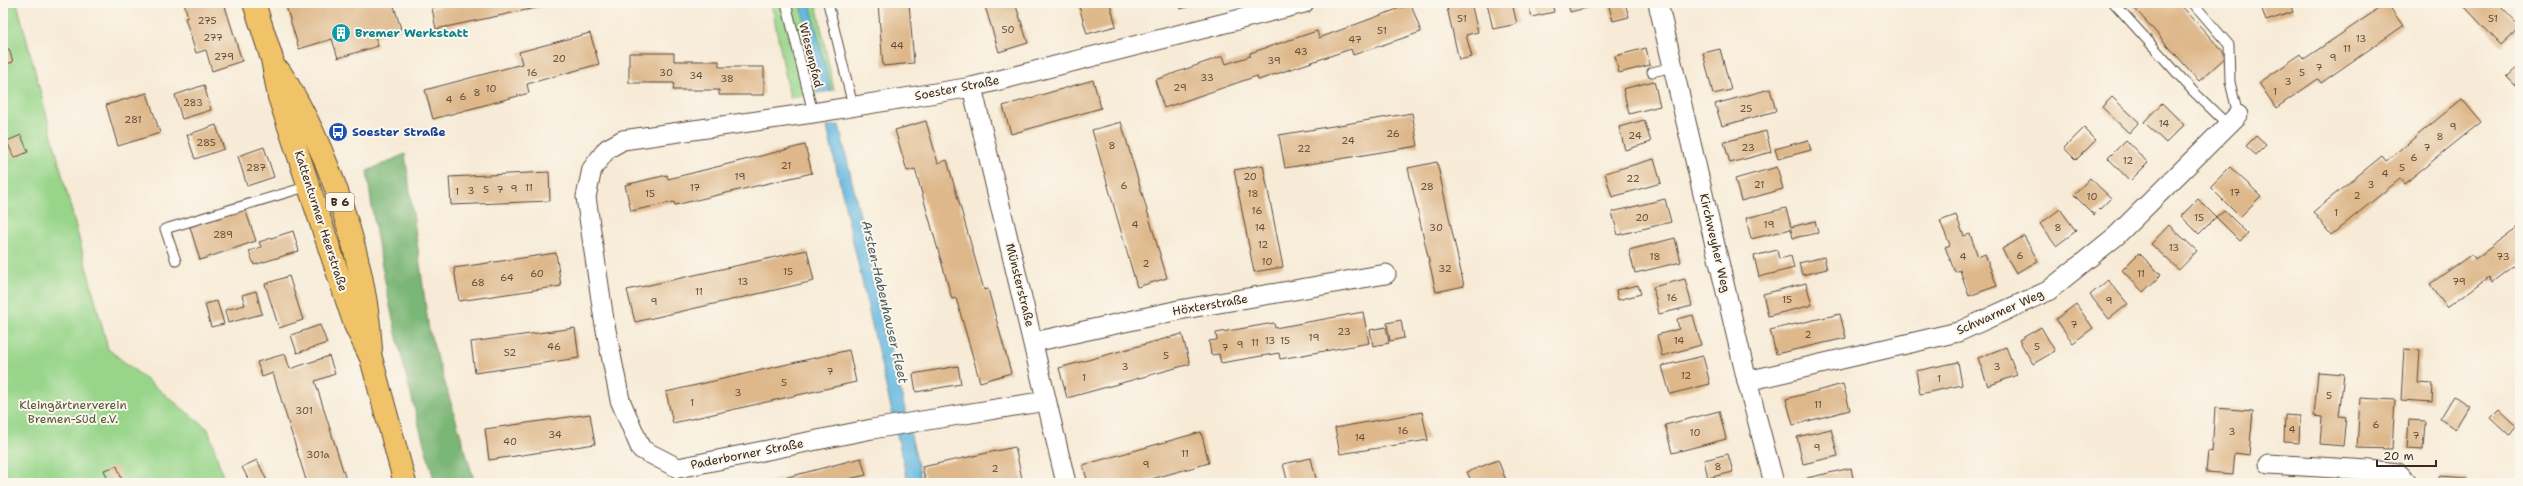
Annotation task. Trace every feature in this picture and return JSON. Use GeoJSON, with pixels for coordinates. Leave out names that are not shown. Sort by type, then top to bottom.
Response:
{"type":"FeatureCollection","features":[{"type":"Feature","properties":{"kind":"main road","name":"Kattenturmer Heerstraße"},"geometry":{"type":"LineString","coordinates":[[254,3],[272,59],[279,97],[355,325],[371,358],[406,483]]}},
{"type":"Feature","properties":{"kind":"main road","name":"Kattenturmer Heerstraße"},"geometry":{"type":"LineString","coordinates":[[272,59],[293,93],[336,189],[352,242],[369,319],[371,358]]}},
{"type":"Feature","properties":{"kind":"street","name":"Soester Straße"},"geometry":{"type":"LineString","coordinates":[[607,149],[623,140],[813,114],[972,87],[1304,3]]}},
{"type":"Feature","properties":{"kind":"street","name":"Kirchweyher Weg"},"geometry":{"type":"LineString","coordinates":[[1658,3],[1747,381],[1774,483]]}},
{"type":"Feature","properties":{"kind":"street","name":"Münsterstraße"},"geometry":{"type":"LineString","coordinates":[[972,87],[1034,342],[1046,401],[1066,483]]}},
{"type":"Feature","properties":{"kind":"street","name":"Schwarmer Weg"},"geometry":{"type":"LineString","coordinates":[[1747,381],[1958,332],[2048,292],[2116,236],[2233,120]]}},
{"type":"Feature","properties":{"kind":"street","name":"Paderborner Straße"},"geometry":{"type":"LineString","coordinates":[[607,149],[592,169],[586,197],[604,320],[620,400],[641,449],[678,468],[872,429],[1046,401]]}},
{"type":"Feature","properties":{"kind":"street","name":"Höxterstraße"},"geometry":{"type":"LineString","coordinates":[[1034,342],[1179,310],[1386,274]]}},
{"type":"Feature","properties":{"kind":"street"},"geometry":{"type":"LineString","coordinates":[[2269,464],[2368,477],[2398,474],[2408,483]]}},
{"type":"Feature","properties":{"kind":"lane","name":"Wiesenpfad"},"geometry":{"type":"LineString","coordinates":[[786,3],[813,114]]}},
{"type":"Feature","properties":{"kind":"lane"},"geometry":{"type":"LineString","coordinates":[[828,3],[853,106]]}},
{"type":"Feature","properties":{"kind":"lane"},"geometry":{"type":"LineString","coordinates":[[2114,3],[2193,91],[2233,120]]}},
{"type":"Feature","properties":{"kind":"lane"},"geometry":{"type":"LineString","coordinates":[[2193,3],[2229,45],[2233,120]]}},
{"type":"Feature","properties":{"kind":"lane"},"geometry":{"type":"LineString","coordinates":[[1652,72],[1673,67]]}},
{"type":"Feature","properties":{"kind":"lane"},"geometry":{"type":"LineString","coordinates":[[176,261],[165,229],[309,186]]}},
{"type":"Feature","properties":{"kind":"green space","name":"Kleingärtnerverein Bremen-Süd e.V."},"geometry":{"type":"Polygon","coordinates":[[[3,3],[17,3],[108,349],[208,429],[225,483],[3,483],[3,3]]]}},
{"type":"Feature","properties":{"kind":"green space"},"geometry":{"type":"Polygon","coordinates":[[[771,3],[816,3],[834,90],[790,98],[771,3]]]}},
{"type":"Feature","properties":{"kind":"green space"},"geometry":{"type":"Polygon","coordinates":[[[405,154],[429,330],[475,483],[435,483],[404,368],[395,328],[379,250],[367,171],[405,154]]]}},
{"type":"Feature","properties":{"kind":"water"},"geometry":{"type":"Polygon","coordinates":[[[801,3],[810,3],[831,91],[818,93],[801,3]]]}},
{"type":"Feature","properties":{"kind":"water"},"geometry":{"type":"Polygon","coordinates":[[[839,125],[922,483],[908,483],[827,127],[839,125]]]}},
{"type":"Feature","properties":{"kind":"building"},"geometry":{"type":"Polygon","coordinates":[[[184,3],[224,3],[242,61],[212,71],[206,50],[196,53],[185,18],[188,17],[184,3]]]}},
{"type":"Feature","properties":{"kind":"building","name":"Bremer Werkstatt"},"geometry":{"type":"Polygon","coordinates":[[[285,3],[393,3],[401,29],[375,37],[378,46],[338,58],[332,39],[299,49],[285,3]]]}},
{"type":"Feature","properties":{"kind":"building"},"geometry":{"type":"Polygon","coordinates":[[[454,3],[555,4],[436,29],[432,8],[454,3]]]}},
{"type":"Feature","properties":{"kind":"building"},"geometry":{"type":"Polygon","coordinates":[[[878,3],[909,3],[914,63],[883,66],[878,3]]]}},
{"type":"Feature","properties":{"kind":"building"},"geometry":{"type":"Polygon","coordinates":[[[984,3],[1015,3],[1028,43],[999,52],[984,3]]]}},
{"type":"Feature","properties":{"kind":"building"},"geometry":{"type":"Polygon","coordinates":[[[1078,3],[1110,3],[1116,26],[1087,34],[1078,3]]]}},
{"type":"Feature","properties":{"kind":"building"},"geometry":{"type":"Polygon","coordinates":[[[1178,3],[1198,3],[1181,9],[1178,3]]]}},
{"type":"Feature","properties":{"kind":"building"},"geometry":{"type":"Polygon","coordinates":[[[1446,3],[1471,3],[1478,32],[1466,35],[1472,57],[1459,60],[1446,3]]]}},
{"type":"Feature","properties":{"kind":"building"},"geometry":{"type":"Polygon","coordinates":[[[1487,3],[1512,3],[1517,24],[1493,29],[1487,3]]]}},
{"type":"Feature","properties":{"kind":"building"},"geometry":{"type":"Polygon","coordinates":[[[1528,3],[1552,3],[1554,12],[1532,17],[1528,3]]]}},
{"type":"Feature","properties":{"kind":"building"},"geometry":{"type":"Polygon","coordinates":[[[1568,3],[1593,3],[1594,6],[1570,12],[1568,3]]]}},
{"type":"Feature","properties":{"kind":"building"},"geometry":{"type":"Polygon","coordinates":[[[1608,3],[1625,3],[1629,17],[1613,21],[1608,3]]]}},
{"type":"Feature","properties":{"kind":"building"},"geometry":{"type":"Polygon","coordinates":[[[2130,3],[2179,3],[2227,56],[2199,81],[2130,3]]]}},
{"type":"Feature","properties":{"kind":"building"},"geometry":{"type":"Polygon","coordinates":[[[2260,3],[2290,3],[2293,12],[2266,21],[2260,3]]]}},
{"type":"Feature","properties":{"kind":"building"},"geometry":{"type":"Polygon","coordinates":[[[2387,3],[2403,26],[2321,83],[2318,79],[2276,108],[2259,83],[2301,54],[2304,59],[2387,3]]]}},
{"type":"Feature","properties":{"kind":"building"},"geometry":{"type":"Polygon","coordinates":[[[2461,3],[2497,3],[2520,27],[2501,45],[2461,3]]]}},
{"type":"Feature","properties":{"kind":"building"},"geometry":{"type":"Polygon","coordinates":[[[1411,4],[1421,32],[1353,55],[1351,49],[1258,80],[1257,76],[1164,108],[1155,80],[1223,56],[1226,64],[1250,56],[1250,53],[1317,31],[1319,38],[1411,4]]]}},
{"type":"Feature","properties":{"kind":"building"},"geometry":{"type":"Polygon","coordinates":[[[590,33],[599,64],[527,84],[529,93],[433,119],[425,90],[522,64],[519,52],[590,33]]]}},
{"type":"Feature","properties":{"kind":"building"},"geometry":{"type":"Polygon","coordinates":[[[1646,48],[1650,65],[1619,73],[1615,56],[1646,48]]]}},
{"type":"Feature","properties":{"kind":"building"},"geometry":{"type":"Polygon","coordinates":[[[9,49],[13,62],[3,65],[3,50],[9,49]]]}},
{"type":"Feature","properties":{"kind":"building"},"geometry":{"type":"Polygon","coordinates":[[[1720,49],[1731,90],[1713,94],[1703,53],[1720,49]]]}},
{"type":"Feature","properties":{"kind":"building"},"geometry":{"type":"Polygon","coordinates":[[[629,53],[674,53],[674,61],[719,61],[719,67],[764,67],[764,95],[719,95],[719,90],[673,90],[674,83],[629,83],[629,53]]]}},
{"type":"Feature","properties":{"kind":"building"},"geometry":{"type":"Polygon","coordinates":[[[2520,65],[2520,90],[2507,77],[2520,65]]]}},
{"type":"Feature","properties":{"kind":"building"},"geometry":{"type":"Polygon","coordinates":[[[1093,80],[1101,108],[1011,134],[1003,106],[1093,80]]]}},
{"type":"Feature","properties":{"kind":"building"},"geometry":{"type":"Polygon","coordinates":[[[1654,81],[1660,106],[1629,114],[1623,89],[1654,81]]]}},
{"type":"Feature","properties":{"kind":"building"},"geometry":{"type":"Polygon","coordinates":[[[204,85],[211,110],[182,119],[175,95],[204,85]]]}},
{"type":"Feature","properties":{"kind":"building"},"geometry":{"type":"Polygon","coordinates":[[[1770,89],[1776,111],[1722,126],[1715,104],[1770,89]]]}},
{"type":"Feature","properties":{"kind":"building"},"geometry":{"type":"Polygon","coordinates":[[[147,93],[160,133],[118,146],[106,105],[147,93]]]}},
{"type":"Feature","properties":{"kind":"building"},"geometry":{"type":"Polygon","coordinates":[[[2112,97],[2139,122],[2129,133],[2102,107],[2112,97]]]}},
{"type":"Feature","properties":{"kind":"building"},"geometry":{"type":"Polygon","coordinates":[[[2462,99],[2481,122],[2404,184],[2400,179],[2331,235],[2313,212],[2382,156],[2386,161],[2462,99]]]}},
{"type":"Feature","properties":{"kind":"building"},"geometry":{"type":"Polygon","coordinates":[[[2162,103],[2184,125],[2166,143],[2144,122],[2162,103]]]}},
{"type":"Feature","properties":{"kind":"building"},"geometry":{"type":"Polygon","coordinates":[[[1412,113],[1418,146],[1285,168],[1279,135],[1412,113]]]}},
{"type":"Feature","properties":{"kind":"building"},"geometry":{"type":"Polygon","coordinates":[[[1644,120],[1651,142],[1625,150],[1619,127],[1644,120]]]}},
{"type":"Feature","properties":{"kind":"building"},"geometry":{"type":"Polygon","coordinates":[[[926,121],[938,163],[947,160],[984,290],[988,289],[1011,373],[980,382],[956,298],[952,299],[915,169],[907,171],[895,130],[926,121]]]}},
{"type":"Feature","properties":{"kind":"building"},"geometry":{"type":"Polygon","coordinates":[[[1121,122],[1167,278],[1137,287],[1092,130],[1121,122]]]}},
{"type":"Feature","properties":{"kind":"building"},"geometry":{"type":"Polygon","coordinates":[[[216,125],[224,149],[195,159],[187,135],[216,125]]]}},
{"type":"Feature","properties":{"kind":"building"},"geometry":{"type":"Polygon","coordinates":[[[2084,128],[2096,140],[2076,160],[2064,148],[2084,128]]]}},
{"type":"Feature","properties":{"kind":"building"},"geometry":{"type":"Polygon","coordinates":[[[1766,131],[1771,152],[1730,163],[1724,142],[1766,131]]]}},
{"type":"Feature","properties":{"kind":"building"},"geometry":{"type":"Polygon","coordinates":[[[21,135],[28,152],[14,158],[7,141],[21,135]]]}},
{"type":"Feature","properties":{"kind":"building"},"geometry":{"type":"Polygon","coordinates":[[[2256,136],[2266,145],[2256,155],[2246,146],[2256,136]]]}},
{"type":"Feature","properties":{"kind":"building"},"geometry":{"type":"Polygon","coordinates":[[[1808,140],[1811,150],[1778,159],[1775,149],[1808,140]]]}},
{"type":"Feature","properties":{"kind":"building"},"geometry":{"type":"Polygon","coordinates":[[[2126,140],[2148,163],[2130,181],[2108,158],[2126,140]]]}},
{"type":"Feature","properties":{"kind":"building"},"geometry":{"type":"Polygon","coordinates":[[[805,145],[812,173],[675,205],[674,202],[631,211],[625,185],[667,175],[668,179],[805,145]]]}},
{"type":"Feature","properties":{"kind":"building"},"geometry":{"type":"Polygon","coordinates":[[[264,147],[274,177],[247,186],[238,156],[264,147]]]}},
{"type":"Feature","properties":{"kind":"building"},"geometry":{"type":"Polygon","coordinates":[[[1654,159],[1661,183],[1612,197],[1605,173],[1654,159]]]}},
{"type":"Feature","properties":{"kind":"building"},"geometry":{"type":"Polygon","coordinates":[[[1437,162],[1464,286],[1436,292],[1408,168],[1437,162]]]}},
{"type":"Feature","properties":{"kind":"building"},"geometry":{"type":"Polygon","coordinates":[[[1263,165],[1283,267],[1254,272],[1234,170],[1263,165]]]}},
{"type":"Feature","properties":{"kind":"building"},"geometry":{"type":"Polygon","coordinates":[[[1777,167],[1783,189],[1741,201],[1735,179],[1777,167]]]}},
{"type":"Feature","properties":{"kind":"building"},"geometry":{"type":"Polygon","coordinates":[[[2230,167],[2261,196],[2240,217],[2210,187],[2230,167]]]}},
{"type":"Feature","properties":{"kind":"building"},"geometry":{"type":"Polygon","coordinates":[[[549,172],[550,201],[451,205],[449,177],[549,172]]]}},
{"type":"Feature","properties":{"kind":"building"},"geometry":{"type":"Polygon","coordinates":[[[2090,178],[2111,198],[2094,215],[2074,195],[2090,178]]]}},
{"type":"Feature","properties":{"kind":"building"},"geometry":{"type":"Polygon","coordinates":[[[1665,199],[1671,222],[1618,235],[1612,212],[1665,199]]]}},
{"type":"Feature","properties":{"kind":"building"},"geometry":{"type":"Polygon","coordinates":[[[2198,199],[2216,217],[2199,234],[2181,216],[2198,199]]]}},
{"type":"Feature","properties":{"kind":"building"},"geometry":{"type":"Polygon","coordinates":[[[1786,208],[1791,227],[1815,221],[1818,233],[1793,238],[1791,229],[1751,239],[1746,218],[1786,208]]]}},
{"type":"Feature","properties":{"kind":"building"},"geometry":{"type":"Polygon","coordinates":[[[245,209],[256,241],[200,260],[190,227],[245,209]]]}},
{"type":"Feature","properties":{"kind":"building"},"geometry":{"type":"Polygon","coordinates":[[[2060,209],[2076,231],[2056,246],[2040,224],[2060,209]]]}},
{"type":"Feature","properties":{"kind":"building"},"geometry":{"type":"Polygon","coordinates":[[[2224,210],[2248,234],[2240,241],[2216,217],[2224,210]]]}},
{"type":"Feature","properties":{"kind":"building"},"geometry":{"type":"Polygon","coordinates":[[[1956,215],[1964,236],[1970,234],[1978,257],[1985,254],[1997,286],[1969,296],[1960,270],[1955,272],[1945,247],[1950,245],[1940,221],[1956,215]]]}},
{"type":"Feature","properties":{"kind":"building"},"geometry":{"type":"Polygon","coordinates":[[[2169,225],[2197,251],[2179,270],[2151,244],[2169,225]]]}},
{"type":"Feature","properties":{"kind":"building"},"geometry":{"type":"Polygon","coordinates":[[[2520,226],[2520,261],[2492,282],[2489,277],[2447,308],[2430,284],[2472,254],[2475,259],[2520,226]]]}},
{"type":"Feature","properties":{"kind":"building"},"geometry":{"type":"Polygon","coordinates":[[[293,231],[299,251],[254,265],[249,251],[261,247],[259,242],[293,231]]]}},
{"type":"Feature","properties":{"kind":"building"},"geometry":{"type":"Polygon","coordinates":[[[2024,236],[2038,261],[2016,273],[2002,249],[2024,236]]]}},
{"type":"Feature","properties":{"kind":"building"},"geometry":{"type":"Polygon","coordinates":[[[1675,238],[1681,262],[1635,273],[1629,250],[1675,238]]]}},
{"type":"Feature","properties":{"kind":"building"},"geometry":{"type":"Polygon","coordinates":[[[807,250],[814,281],[635,322],[627,290],[807,250]]]}},
{"type":"Feature","properties":{"kind":"building"},"geometry":{"type":"Polygon","coordinates":[[[1777,250],[1779,259],[1791,256],[1794,268],[1759,277],[1754,256],[1777,250]]]}},
{"type":"Feature","properties":{"kind":"building"},"geometry":{"type":"Polygon","coordinates":[[[556,253],[561,286],[459,301],[454,268],[556,253]]]}},
{"type":"Feature","properties":{"kind":"building"},"geometry":{"type":"Polygon","coordinates":[[[2139,253],[2161,275],[2143,292],[2122,270],[2139,253]]]}},
{"type":"Feature","properties":{"kind":"building"},"geometry":{"type":"Polygon","coordinates":[[[1824,257],[1827,269],[1802,275],[1799,263],[1824,257]]]}},
{"type":"Feature","properties":{"kind":"building"},"geometry":{"type":"Polygon","coordinates":[[[289,276],[303,320],[279,328],[265,284],[289,276]]]}},
{"type":"Feature","properties":{"kind":"building"},"geometry":{"type":"Polygon","coordinates":[[[1685,279],[1692,306],[1659,314],[1653,287],[1685,279]]]}},
{"type":"Feature","properties":{"kind":"building"},"geometry":{"type":"Polygon","coordinates":[[[2108,280],[2128,304],[2109,319],[2090,295],[2108,280]]]}},
{"type":"Feature","properties":{"kind":"building"},"geometry":{"type":"Polygon","coordinates":[[[1806,283],[1812,305],[1768,316],[1763,294],[1806,283]]]}},
{"type":"Feature","properties":{"kind":"building"},"geometry":{"type":"Polygon","coordinates":[[[1638,285],[1641,294],[1618,300],[1616,290],[1638,285]]]}},
{"type":"Feature","properties":{"kind":"building"},"geometry":{"type":"Polygon","coordinates":[[[256,291],[262,314],[228,323],[225,310],[245,305],[242,295],[256,291]]]}},
{"type":"Feature","properties":{"kind":"building"},"geometry":{"type":"Polygon","coordinates":[[[217,301],[224,324],[211,327],[205,304],[217,301]]]}},
{"type":"Feature","properties":{"kind":"building"},"geometry":{"type":"Polygon","coordinates":[[[2076,304],[2093,328],[2073,343],[2056,319],[2076,304]]]}},
{"type":"Feature","properties":{"kind":"building"},"geometry":{"type":"Polygon","coordinates":[[[1363,312],[1369,343],[1280,359],[1279,353],[1221,363],[1219,354],[1211,355],[1209,341],[1217,340],[1216,333],[1274,323],[1275,328],[1363,312]]]}},
{"type":"Feature","properties":{"kind":"building"},"geometry":{"type":"Polygon","coordinates":[[[1840,314],[1846,338],[1776,354],[1770,330],[1840,314]]]}},
{"type":"Feature","properties":{"kind":"building"},"geometry":{"type":"Polygon","coordinates":[[[1693,315],[1701,345],[1662,356],[1657,335],[1679,329],[1677,319],[1693,315]]]}},
{"type":"Feature","properties":{"kind":"building"},"geometry":{"type":"Polygon","coordinates":[[[1401,320],[1404,338],[1390,341],[1387,323],[1401,320]]]}},
{"type":"Feature","properties":{"kind":"building"},"geometry":{"type":"Polygon","coordinates":[[[320,325],[327,343],[297,353],[291,335],[320,325]]]}},
{"type":"Feature","properties":{"kind":"building"},"geometry":{"type":"Polygon","coordinates":[[[1386,327],[1389,343],[1373,346],[1370,330],[1386,327]]]}},
{"type":"Feature","properties":{"kind":"building"},"geometry":{"type":"Polygon","coordinates":[[[2041,327],[2055,351],[2033,364],[2019,340],[2041,327]]]}},
{"type":"Feature","properties":{"kind":"building"},"geometry":{"type":"Polygon","coordinates":[[[575,328],[579,358],[475,373],[471,342],[575,328]]]}},
{"type":"Feature","properties":{"kind":"building"},"geometry":{"type":"Polygon","coordinates":[[[1182,334],[1190,364],[1067,398],[1059,368],[1182,334]]]}},
{"type":"Feature","properties":{"kind":"building"},"geometry":{"type":"Polygon","coordinates":[[[2006,347],[2017,375],[1988,386],[1978,358],[2006,347]]]}},
{"type":"Feature","properties":{"kind":"building"},"geometry":{"type":"Polygon","coordinates":[[[2404,349],[2420,350],[2418,383],[2433,384],[2432,402],[2401,400],[2404,349]]]}},
{"type":"Feature","properties":{"kind":"building"},"geometry":{"type":"Polygon","coordinates":[[[849,350],[856,382],[673,423],[666,392],[849,350]]]}},
{"type":"Feature","properties":{"kind":"building"},"geometry":{"type":"Polygon","coordinates":[[[285,354],[290,369],[329,356],[335,374],[315,381],[347,483],[305,483],[304,480],[306,480],[273,373],[262,377],[257,362],[285,354]]]}},
{"type":"Feature","properties":{"kind":"building"},"geometry":{"type":"Polygon","coordinates":[[[1703,356],[1710,384],[1670,394],[1662,366],[1703,356]]]}},
{"type":"Feature","properties":{"kind":"building"},"geometry":{"type":"Polygon","coordinates":[[[1958,362],[1962,385],[1920,394],[1916,371],[1958,362]]]}},
{"type":"Feature","properties":{"kind":"building"},"geometry":{"type":"Polygon","coordinates":[[[958,366],[961,384],[916,392],[913,374],[958,366]]]}},
{"type":"Feature","properties":{"kind":"building"},"geometry":{"type":"Polygon","coordinates":[[[2318,372],[2344,374],[2339,416],[2346,417],[2343,446],[2320,444],[2322,417],[2314,416],[2318,372]]]}},
{"type":"Feature","properties":{"kind":"building"},"geometry":{"type":"Polygon","coordinates":[[[1843,384],[1850,410],[1793,425],[1786,399],[1843,384]]]}},
{"type":"Feature","properties":{"kind":"building"},"geometry":{"type":"Polygon","coordinates":[[[2454,396],[2469,406],[2455,429],[2440,419],[2454,396]]]}},
{"type":"Feature","properties":{"kind":"building"},"geometry":{"type":"Polygon","coordinates":[[[2360,398],[2395,400],[2392,449],[2357,448],[2360,398]]]}},
{"type":"Feature","properties":{"kind":"building"},"geometry":{"type":"Polygon","coordinates":[[[2215,408],[2253,411],[2249,455],[2235,453],[2233,474],[2206,472],[2208,451],[2212,452],[2215,408]]]}},
{"type":"Feature","properties":{"kind":"building"},"geometry":{"type":"Polygon","coordinates":[[[2499,410],[2516,426],[2509,435],[2491,418],[2499,410]]]}},
{"type":"Feature","properties":{"kind":"building"},"geometry":{"type":"Polygon","coordinates":[[[1719,411],[1726,439],[1672,453],[1665,425],[1719,411]]]}},
{"type":"Feature","properties":{"kind":"building"},"geometry":{"type":"Polygon","coordinates":[[[1422,412],[1428,440],[1340,454],[1335,428],[1422,412]]]}},
{"type":"Feature","properties":{"kind":"building"},"geometry":{"type":"Polygon","coordinates":[[[590,414],[595,444],[489,460],[485,429],[590,414]]]}},
{"type":"Feature","properties":{"kind":"building"},"geometry":{"type":"Polygon","coordinates":[[[2285,415],[2300,416],[2299,443],[2284,442],[2285,415]]]}},
{"type":"Feature","properties":{"kind":"building"},"geometry":{"type":"Polygon","coordinates":[[[2409,420],[2425,421],[2423,450],[2407,449],[2409,420]]]}},
{"type":"Feature","properties":{"kind":"building"},"geometry":{"type":"Polygon","coordinates":[[[1831,429],[1838,456],[1803,464],[1797,437],[1831,429]]]}},
{"type":"Feature","properties":{"kind":"building"},"geometry":{"type":"Polygon","coordinates":[[[1201,432],[1209,463],[1137,483],[1088,483],[1083,465],[1201,432]]]}},
{"type":"Feature","properties":{"kind":"building"},"geometry":{"type":"Polygon","coordinates":[[[1015,447],[1023,483],[926,483],[922,467],[1015,447]]]}},
{"type":"Feature","properties":{"kind":"building"},"geometry":{"type":"Polygon","coordinates":[[[1728,454],[1733,472],[1708,478],[1704,460],[1728,454]]]}},
{"type":"Feature","properties":{"kind":"building"},"geometry":{"type":"Polygon","coordinates":[[[861,458],[866,475],[832,483],[765,483],[861,458]]]}},
{"type":"Feature","properties":{"kind":"building"},"geometry":{"type":"Polygon","coordinates":[[[1311,458],[1317,483],[1288,483],[1283,464],[1311,458]]]}},
{"type":"Feature","properties":{"kind":"building"},"geometry":{"type":"Polygon","coordinates":[[[257,460],[268,483],[250,483],[242,467],[257,460]]]}},
{"type":"Feature","properties":{"kind":"building"},"geometry":{"type":"Polygon","coordinates":[[[1498,460],[1507,483],[1472,483],[1467,472],[1498,460]]]}},
{"type":"Feature","properties":{"kind":"building"},"geometry":{"type":"Polygon","coordinates":[[[117,466],[123,483],[109,483],[104,470],[117,466]]]}},
{"type":"Feature","properties":{"kind":"building"},"geometry":{"type":"Polygon","coordinates":[[[1851,468],[1854,483],[1809,483],[1807,478],[1851,468]]]}},
{"type":"Feature","properties":{"kind":"building"},"geometry":{"type":"Polygon","coordinates":[[[2439,476],[2468,478],[2468,483],[2439,483],[2439,476]]]}},
{"type":"Feature","properties":{"kind":"place","name":"Bremer Werkstatt"},"geometry":{"type":"Point","coordinates":[341,33]}},
{"type":"Feature","properties":{"kind":"place","name":"Soester Straße"},"geometry":{"type":"Point","coordinates":[338,132]}},
{"type":"Feature","properties":{"kind":"water label","name":"Arsten-Habenhauser Fleet"},"geometry":{"type":"Point","coordinates":[885,302]}}]}
